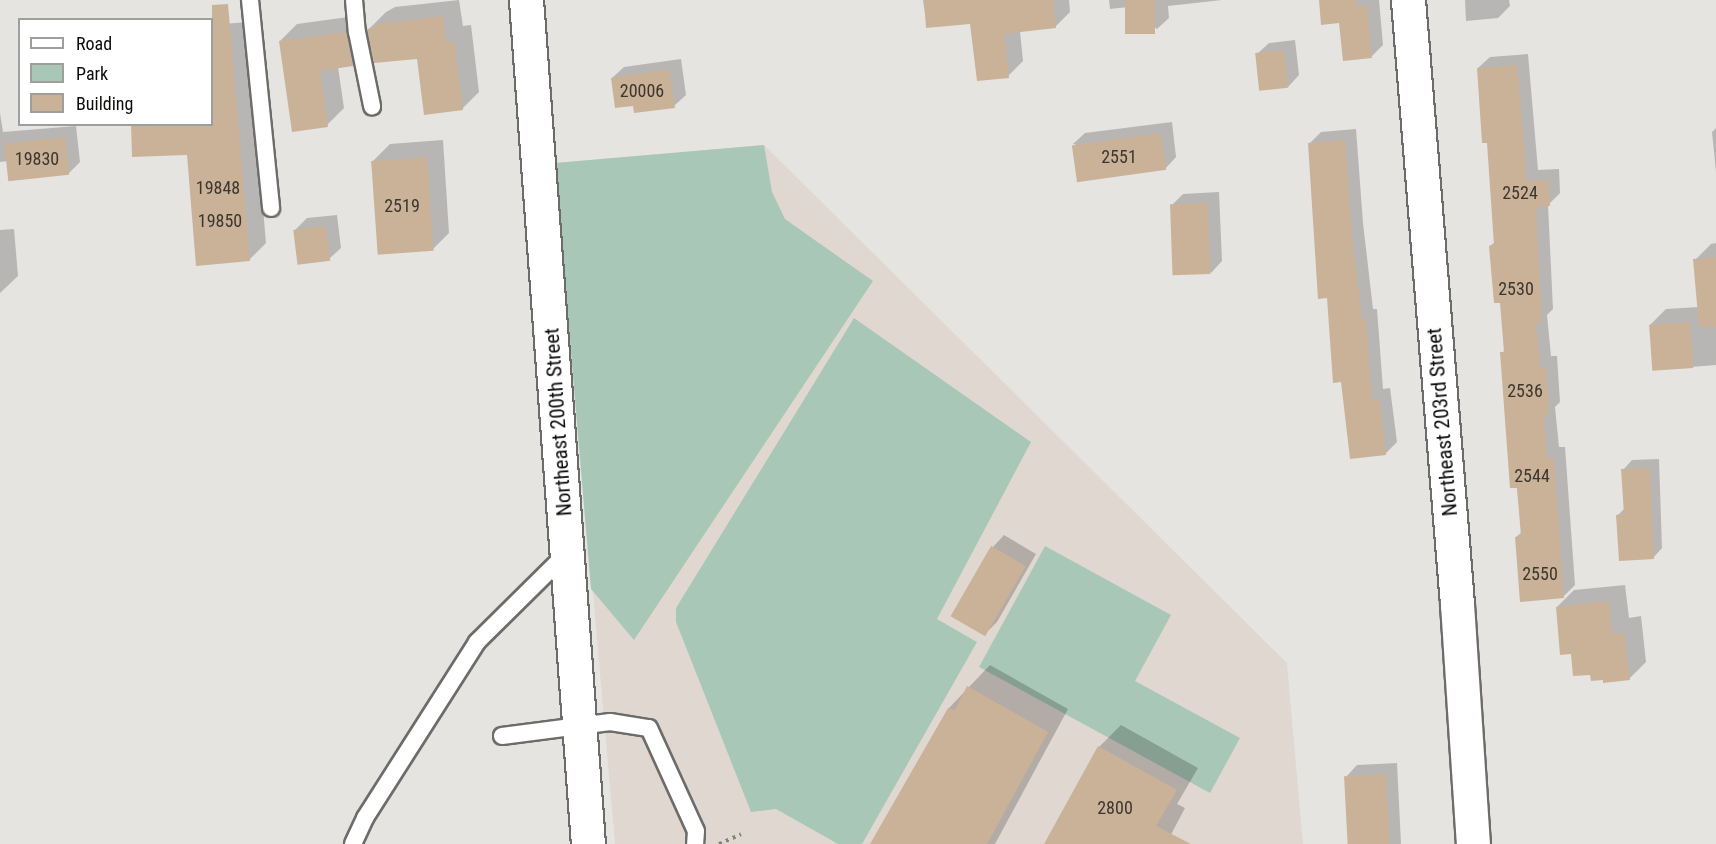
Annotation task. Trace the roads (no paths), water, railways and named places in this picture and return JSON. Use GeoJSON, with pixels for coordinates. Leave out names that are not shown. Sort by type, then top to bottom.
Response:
{"type":"FeatureCollection","features":[{"type":"Feature","properties":{"kind":"street","name":"Northeast 200th Street"},"geometry":{"type":"LineString","coordinates":[[526,0],[588,844]]}},
{"type":"Feature","properties":{"kind":"street","name":"Northeast 203rd Street"},"geometry":{"type":"LineString","coordinates":[[1408,0],[1456,592],[1473,844]]}},
{"type":"Feature","properties":{"kind":"lane"},"geometry":{"type":"LineString","coordinates":[[250,0],[271,208]]}},
{"type":"Feature","properties":{"kind":"lane"},"geometry":{"type":"LineString","coordinates":[[354,0],[357,32],[372,105]]}},
{"type":"Feature","properties":{"kind":"lane"},"geometry":{"type":"LineString","coordinates":[[352,844],[365,818],[477,642],[568,552]]}},
{"type":"Feature","properties":{"kind":"lane"},"geometry":{"type":"LineString","coordinates":[[502,736],[610,722],[649,728],[696,831],[695,844]]}}]}
